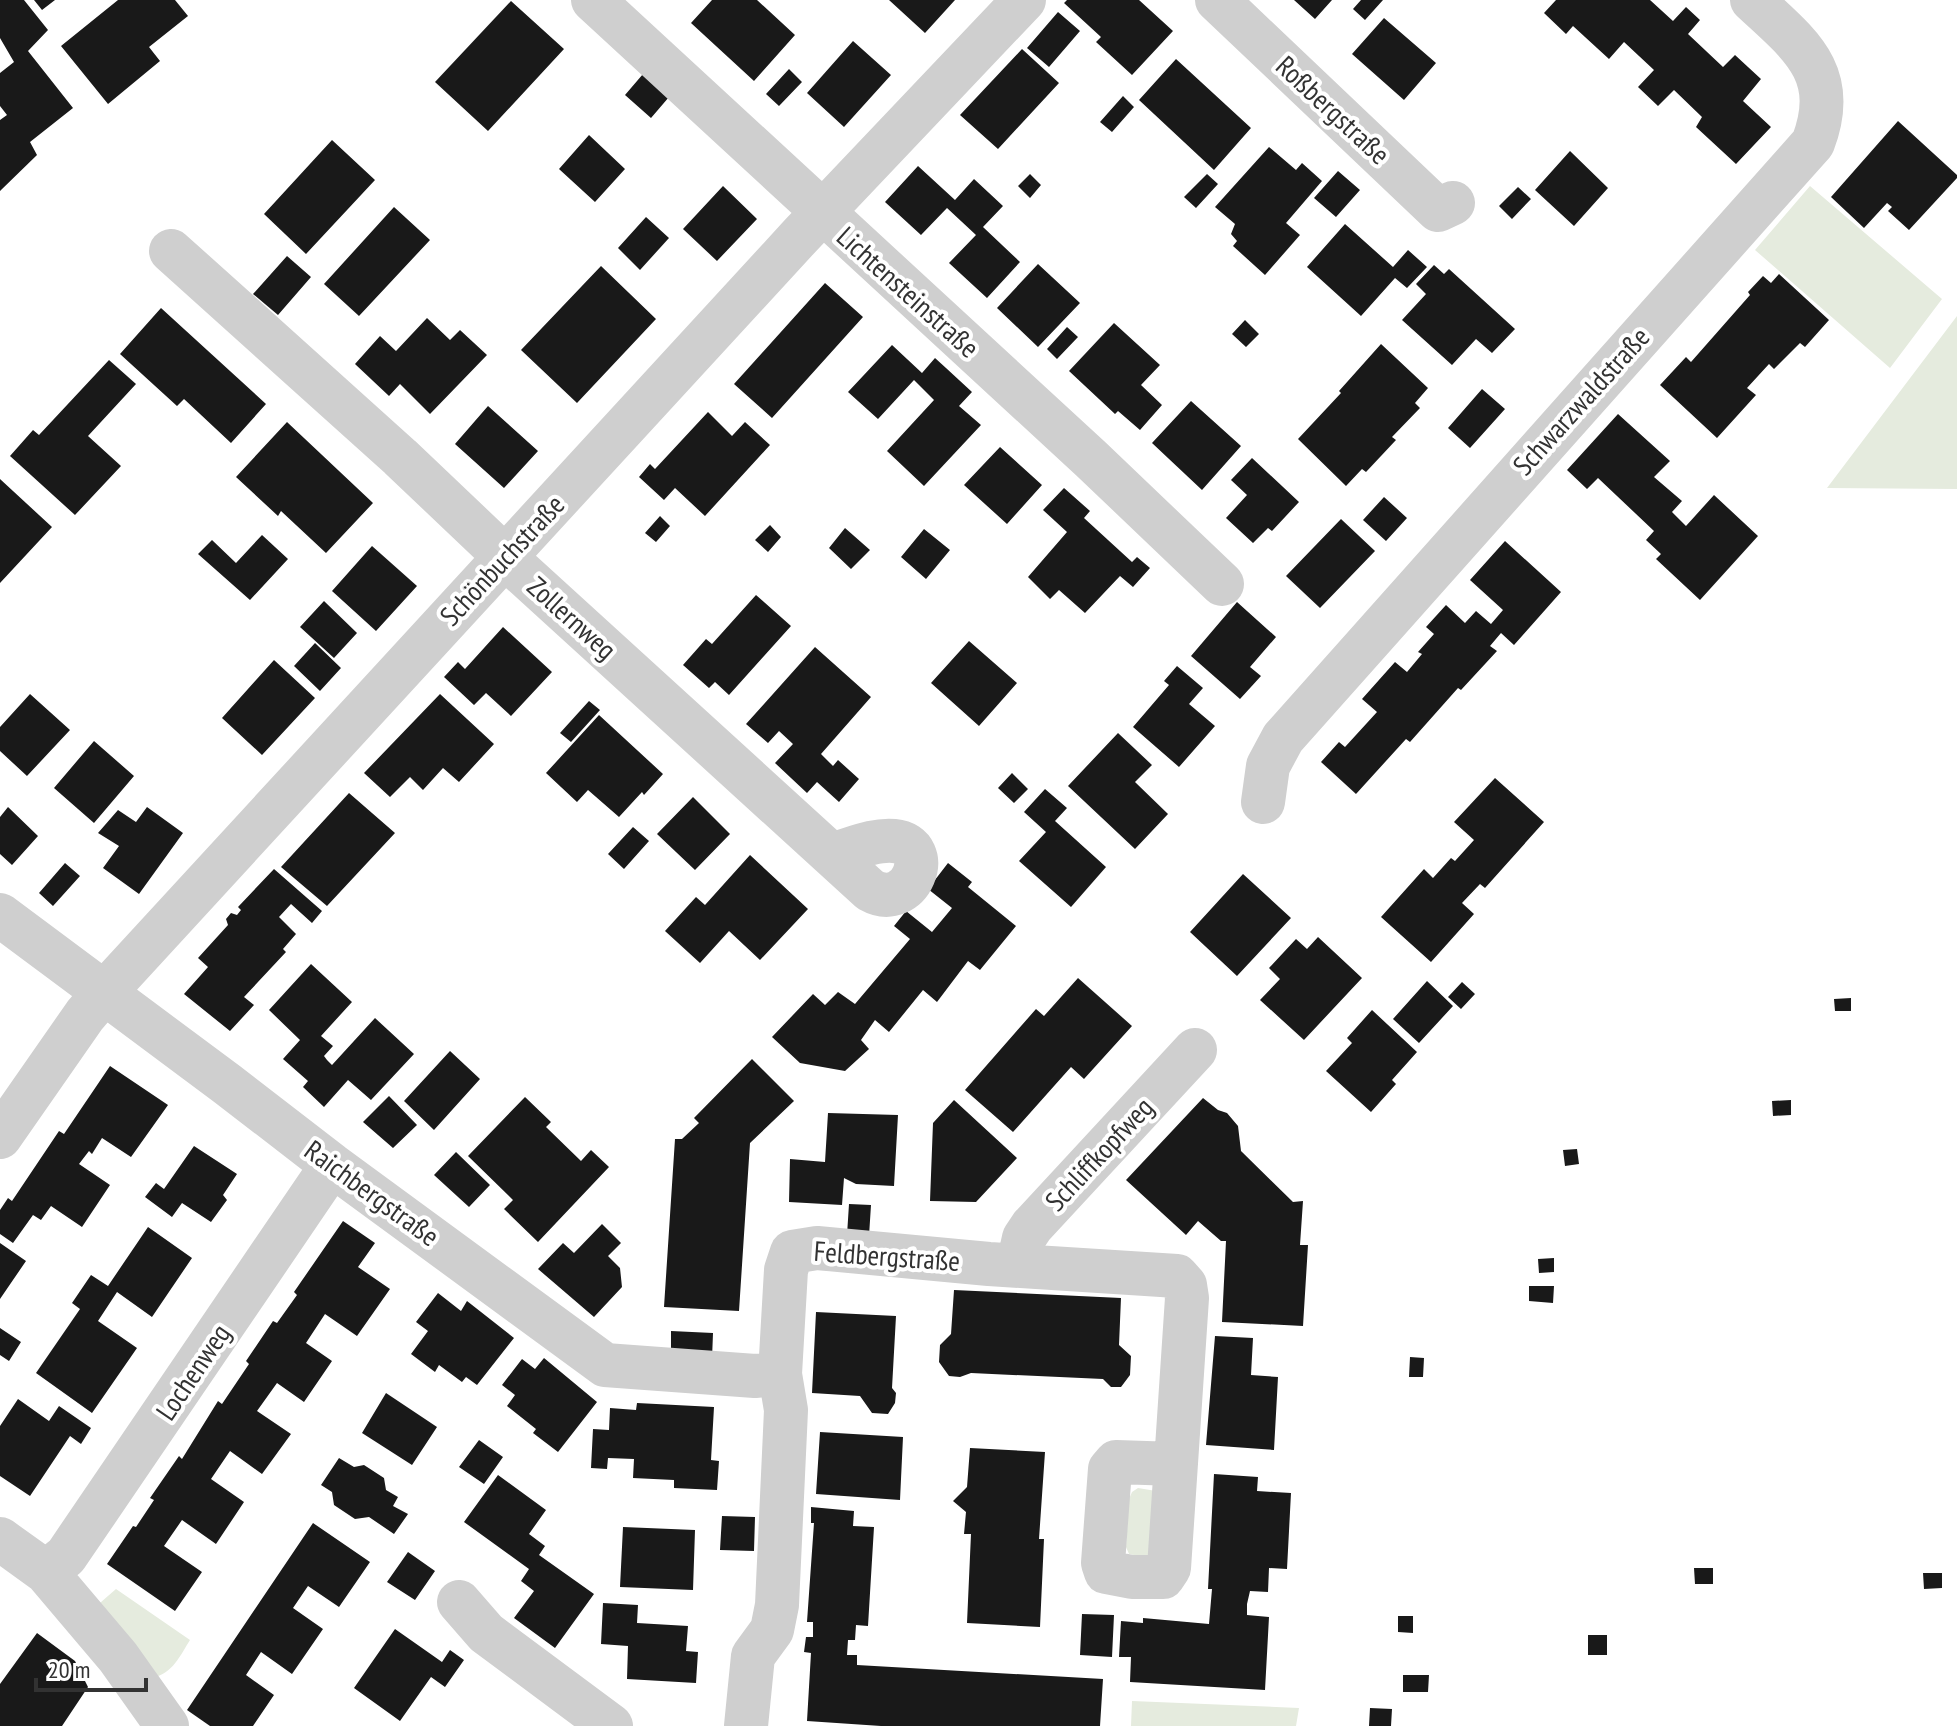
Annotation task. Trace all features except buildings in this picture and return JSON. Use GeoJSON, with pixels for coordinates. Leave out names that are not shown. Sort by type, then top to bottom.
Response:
{"type":"FeatureCollection","features":[{"type":"Feature","properties":{"kind":"street","name":"Lichtensteinstraße"},"geometry":{"type":"LineString","coordinates":[[593,0],[1091,459],[1222,584]]}},
{"type":"Feature","properties":{"kind":"street","name":"Schönbuchstraße"},"geometry":{"type":"LineString","coordinates":[[0,1137],[85,1015],[104,993],[822,214],[1024,0]]}},
{"type":"Feature","properties":{"kind":"street","name":"Roßbergstraße"},"geometry":{"type":"LineString","coordinates":[[1217,0],[1438,210],[1453,203]]}},
{"type":"Feature","properties":{"kind":"street","name":"Schwarzwaldstraße"},"geometry":{"type":"LineString","coordinates":[[1263,802],[1268,766],[1283,738],[1813,143],[1823,103],[1815,66],[1806,52],[1752,0]]}},
{"type":"Feature","properties":{"kind":"street","name":"Zollernweg"},"geometry":{"type":"LineString","coordinates":[[171,251],[833,854]]}},
{"type":"Feature","properties":{"kind":"street","name":"Raichbergstraße"},"geometry":{"type":"LineString","coordinates":[[0,915],[332,1165],[605,1365],[755,1376],[780,1374]]}},
{"type":"Feature","properties":{"kind":"street","name":"Schliffkopfweg"},"geometry":{"type":"LineString","coordinates":[[1018,1265],[1024,1238],[1032,1226],[1195,1050]]}},
{"type":"Feature","properties":{"kind":"street","name":"Lochenweg"},"geometry":{"type":"LineString","coordinates":[[46,1572],[66,1556],[332,1165]]}},
{"type":"Feature","properties":{"kind":"street","name":"Feldbergstraße"},"geometry":{"type":"LineString","coordinates":[[746,1726],[753,1656],[772,1630],[776,1618],[786,1410],[780,1374],[786,1270],[792,1252],[817,1248],[1172,1274],[1182,1279],[1187,1298],[1176,1464]]}},
{"type":"Feature","properties":{"kind":"street"},"geometry":{"type":"LineString","coordinates":[[0,1539],[46,1572],[118,1657],[167,1726]]}},
{"type":"Feature","properties":{"kind":"street"},"geometry":{"type":"LineString","coordinates":[[459,1602],[486,1633],[611,1726]]}},
{"type":"Feature","properties":{"kind":"shaded area"},"geometry":{"type":"Polygon","coordinates":[[[1810,186],[1942,299],[1890,368],[1755,250],[1810,186]]]}},
{"type":"Feature","properties":{"kind":"shaded area"},"geometry":{"type":"Polygon","coordinates":[[[1957,316],[1957,489],[1827,488],[1957,316]]]}},
{"type":"Feature","properties":{"kind":"shaded area"},"geometry":{"type":"Polygon","coordinates":[[[1138,1488],[1156,1491],[1149,1558],[1129,1554],[1126,1547],[1129,1499],[1138,1488]]]}},
{"type":"Feature","properties":{"kind":"shaded area"},"geometry":{"type":"Polygon","coordinates":[[[116,1589],[190,1640],[166,1672],[153,1677],[93,1609],[116,1589]]]}},
{"type":"Feature","properties":{"kind":"shaded area"},"geometry":{"type":"Polygon","coordinates":[[[1132,1701],[1299,1708],[1296,1726],[1131,1726],[1132,1701]]]}}]}
